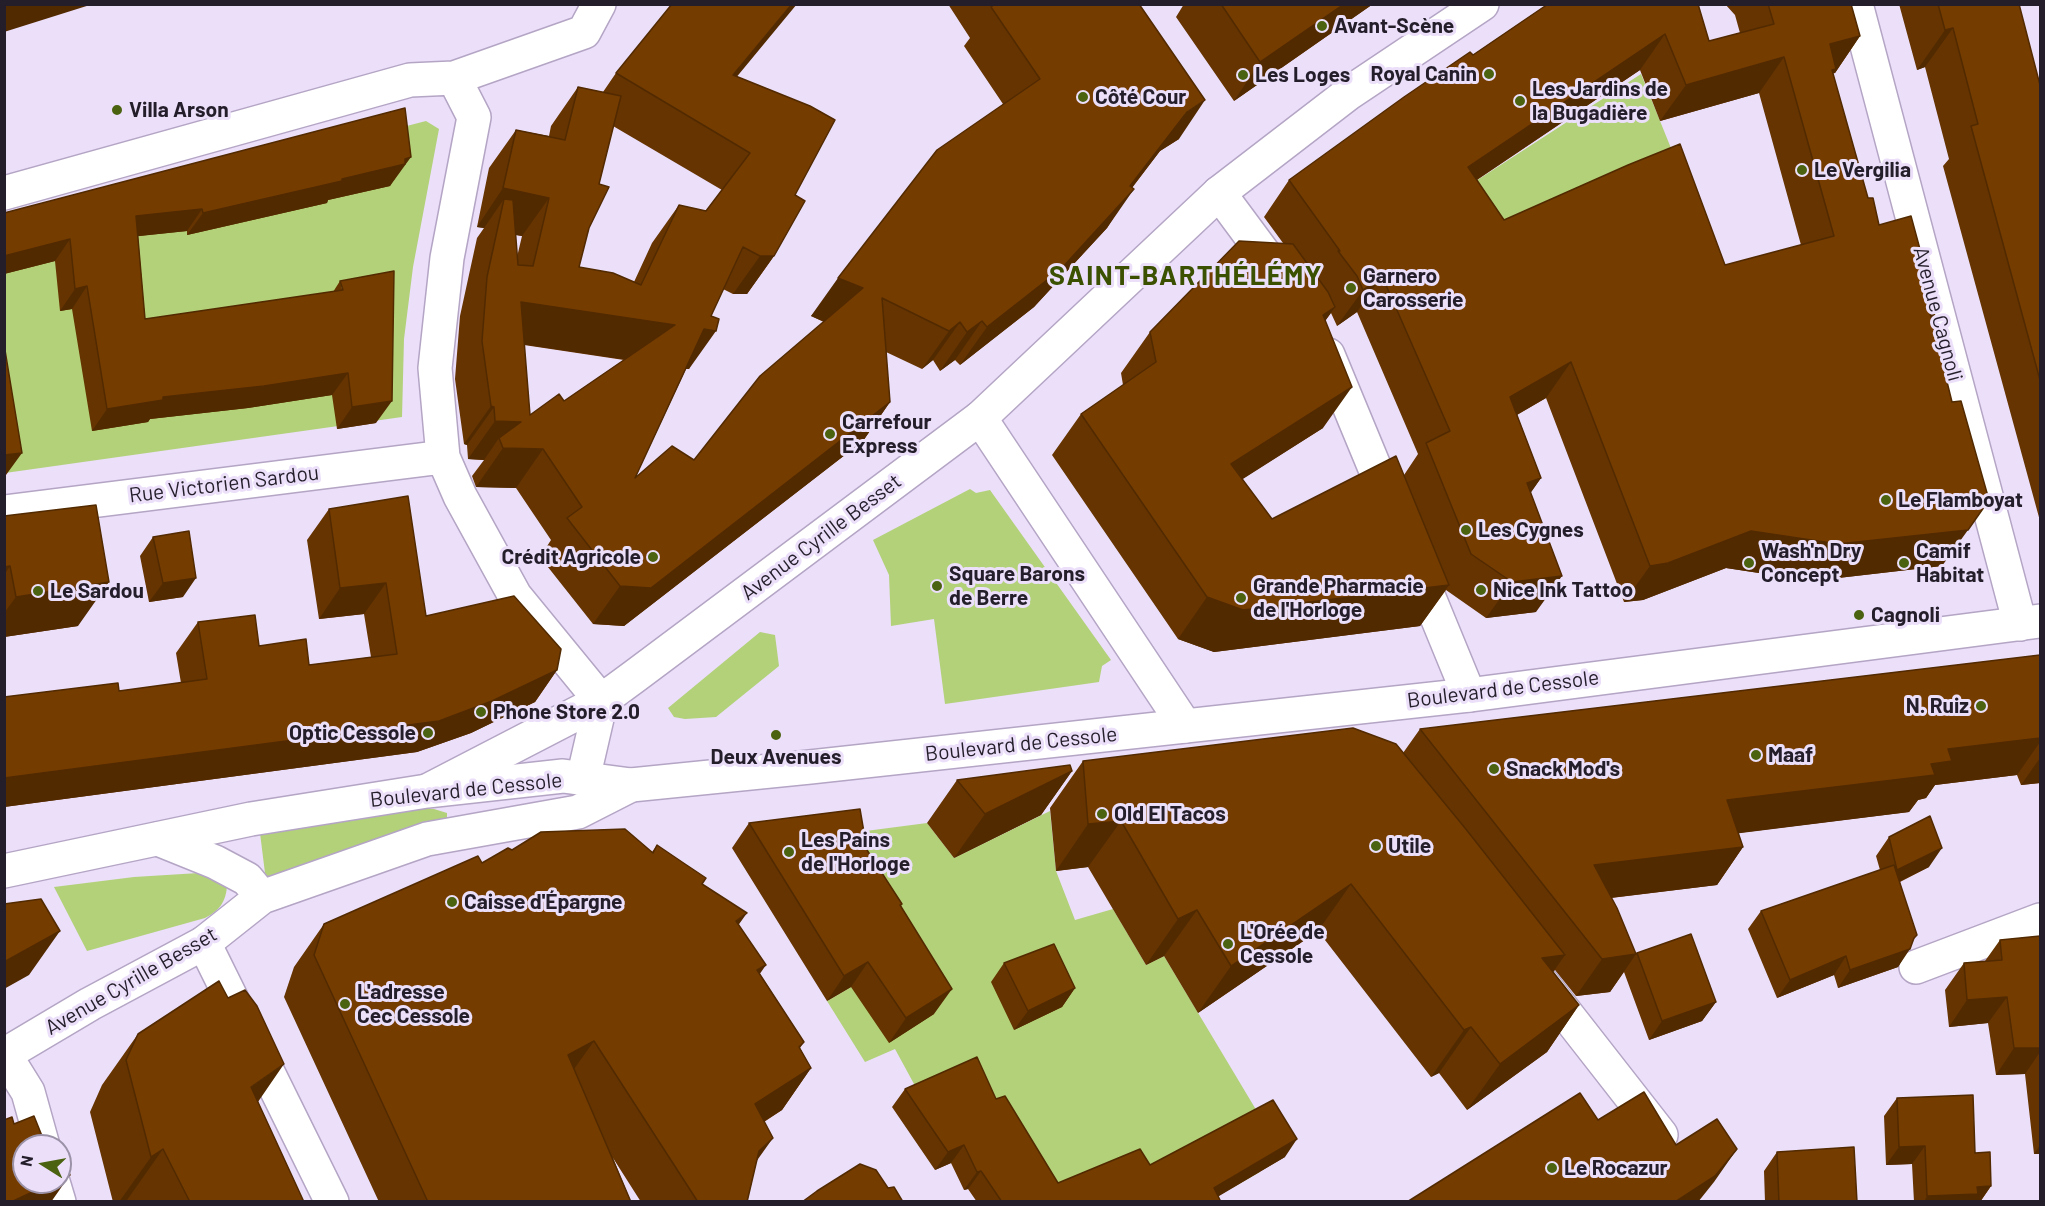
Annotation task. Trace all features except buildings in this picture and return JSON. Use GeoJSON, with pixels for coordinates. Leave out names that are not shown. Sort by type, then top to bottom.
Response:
{"type":"FeatureCollection","features":[{"type":"Feature","properties":{"kind":"street"},"geometry":{"type":"LineString","coordinates":[[4,194],[410,80],[454,78],[584,32],[599,4]]}},
{"type":"Feature","properties":{"kind":"street","name":"Avenue Cyrille Besset"},"geometry":{"type":"LineString","coordinates":[[427,791],[601,701],[980,418],[1219,193],[1349,93],[1482,4]]}},
{"type":"Feature","properties":{"kind":"street","name":"Avenue Cagnoli"},"geometry":{"type":"LineString","coordinates":[[1856,4],[2030,622]]}},
{"type":"Feature","properties":{"kind":"street"},"geometry":{"type":"LineString","coordinates":[[454,78],[474,117],[447,258],[435,368],[443,457],[460,496],[515,596],[601,701],[583,779]]}},
{"type":"Feature","properties":{"kind":"street"},"geometry":{"type":"LineString","coordinates":[[1219,193],[1309,315],[1469,694]]}},
{"type":"Feature","properties":{"kind":"street"},"geometry":{"type":"LineString","coordinates":[[980,418],[1185,726]]}},
{"type":"Feature","properties":{"kind":"street","name":"Rue Victorien Sardou"},"geometry":{"type":"LineString","coordinates":[[4,512],[443,457]]}},
{"type":"Feature","properties":{"kind":"street","name":"Boulevard de Cessole"},"geometry":{"type":"LineString","coordinates":[[4,871],[251,819],[427,791],[563,776],[631,785],[1185,726],[1347,722],[1469,694],[2030,622]]}},
{"type":"Feature","properties":{"kind":"street","name":"Avenue Cyrille Besset"},"geometry":{"type":"LineString","coordinates":[[5,1055],[90,1004],[204,943],[262,897],[427,839],[578,812],[631,785]]}},
{"type":"Feature","properties":{"kind":"street"},"geometry":{"type":"LineString","coordinates":[[158,839],[215,862],[247,879],[262,897]]}},
{"type":"Feature","properties":{"kind":"street"},"geometry":{"type":"LineString","coordinates":[[1916,967],[2040,920]]}},
{"type":"Feature","properties":{"kind":"street"},"geometry":{"type":"LineString","coordinates":[[204,943],[332,1202]]}},
{"type":"Feature","properties":{"kind":"street"},"geometry":{"type":"LineString","coordinates":[[1528,965],[1669,1145]]}},
{"type":"Feature","properties":{"kind":"street"},"geometry":{"type":"LineString","coordinates":[[5,1055],[28,1092],[40,1134]]}},
{"type":"Feature","properties":{"kind":"green space"},"geometry":{"type":"Polygon","coordinates":[[[1641,74],[1730,294],[1479,257],[1442,203],[1641,74]]]}},
{"type":"Feature","properties":{"kind":"green space"},"geometry":{"type":"Polygon","coordinates":[[[426,121],[439,129],[413,267],[404,339],[402,417],[5,473],[5,230],[426,121]]]}},
{"type":"Feature","properties":{"kind":"green space"},"geometry":{"type":"Polygon","coordinates":[[[970,489],[976,493],[990,490],[1111,660],[1102,666],[1099,682],[945,704],[934,619],[891,626],[889,575],[873,540],[970,489]]]}},
{"type":"Feature","properties":{"kind":"green space"},"geometry":{"type":"Polygon","coordinates":[[[760,632],[775,635],[779,666],[716,717],[685,719],[674,717],[668,708],[760,632]]]}},
{"type":"Feature","properties":{"kind":"green space"},"geometry":{"type":"Polygon","coordinates":[[[414,809],[434,809],[447,813],[447,820],[271,877],[265,873],[260,833],[414,809]]]}},
{"type":"Feature","properties":{"kind":"green space"},"geometry":{"type":"Polygon","coordinates":[[[1050,811],[1056,871],[1075,920],[1113,909],[1146,965],[1164,956],[1261,1118],[1236,1132],[1260,1172],[1232,1188],[1219,1166],[1054,1198],[920,1095],[895,1049],[865,1062],[827,1001],[851,987],[843,834],[927,823],[954,858],[1050,811]]]}},
{"type":"Feature","properties":{"kind":"green space"},"geometry":{"type":"Polygon","coordinates":[[[214,874],[227,886],[221,905],[214,912],[205,918],[87,951],[54,887],[134,877],[214,874]]]}},
{"type":"Feature","properties":{"kind":"place","name":"Avant-Scène"},"geometry":{"type":"Point","coordinates":[1322,26]}},
{"type":"Feature","properties":{"kind":"place","name":"Royal Canin"},"geometry":{"type":"Point","coordinates":[1489,74]}},
{"type":"Feature","properties":{"kind":"place","name":"Les Loges"},"geometry":{"type":"Point","coordinates":[1243,75]}},
{"type":"Feature","properties":{"kind":"place","name":"Côté Cour"},"geometry":{"type":"Point","coordinates":[1083,97]}},
{"type":"Feature","properties":{"kind":"place","name":"Les Jardins de la Bugadière"},"geometry":{"type":"Point","coordinates":[1520,101]}},
{"type":"Feature","properties":{"kind":"place","name":"Villa Arson"},"geometry":{"type":"Point","coordinates":[117,110]}},
{"type":"Feature","properties":{"kind":"place","name":"Le Vergilia"},"geometry":{"type":"Point","coordinates":[1802,170]}},
{"type":"Feature","properties":{"kind":"place","name":"Garnero Carosserie"},"geometry":{"type":"Point","coordinates":[1351,288]}},
{"type":"Feature","properties":{"kind":"place","name":"Carrefour Express"},"geometry":{"type":"Point","coordinates":[830,434]}},
{"type":"Feature","properties":{"kind":"place","name":"Le Flamboyat"},"geometry":{"type":"Point","coordinates":[1886,500]}},
{"type":"Feature","properties":{"kind":"place","name":"Les Cygnes"},"geometry":{"type":"Point","coordinates":[1466,530]}},
{"type":"Feature","properties":{"kind":"place","name":"Crédit Agricole"},"geometry":{"type":"Point","coordinates":[653,557]}},
{"type":"Feature","properties":{"kind":"place","name":"Wash'n Dry Concept"},"geometry":{"type":"Point","coordinates":[1749,563]}},
{"type":"Feature","properties":{"kind":"place","name":"Camif Habitat"},"geometry":{"type":"Point","coordinates":[1904,563]}},
{"type":"Feature","properties":{"kind":"place","name":"Square Barons de Berre"},"geometry":{"type":"Point","coordinates":[937,586]}},
{"type":"Feature","properties":{"kind":"place","name":"Nice Ink Tattoo"},"geometry":{"type":"Point","coordinates":[1481,590]}},
{"type":"Feature","properties":{"kind":"place","name":"Le Sardou"},"geometry":{"type":"Point","coordinates":[38,591]}},
{"type":"Feature","properties":{"kind":"place","name":"Grande Pharmacie de l'Horloge"},"geometry":{"type":"Point","coordinates":[1241,598]}},
{"type":"Feature","properties":{"kind":"place","name":"Cagnoli"},"geometry":{"type":"Point","coordinates":[1859,615]}},
{"type":"Feature","properties":{"kind":"place","name":"N. Ruiz"},"geometry":{"type":"Point","coordinates":[1981,706]}},
{"type":"Feature","properties":{"kind":"place","name":"Phone Store 2.0"},"geometry":{"type":"Point","coordinates":[481,712]}},
{"type":"Feature","properties":{"kind":"place","name":"Optic Cessole"},"geometry":{"type":"Point","coordinates":[428,733]}},
{"type":"Feature","properties":{"kind":"place","name":"Deux Avenues"},"geometry":{"type":"Point","coordinates":[776,735]}},
{"type":"Feature","properties":{"kind":"place","name":"Maaf"},"geometry":{"type":"Point","coordinates":[1756,755]}},
{"type":"Feature","properties":{"kind":"place","name":"Snack Mod's"},"geometry":{"type":"Point","coordinates":[1494,769]}},
{"type":"Feature","properties":{"kind":"place","name":"Old El Tacos"},"geometry":{"type":"Point","coordinates":[1102,814]}},
{"type":"Feature","properties":{"kind":"place","name":"Utile"},"geometry":{"type":"Point","coordinates":[1376,846]}},
{"type":"Feature","properties":{"kind":"place","name":"Les Pains de l'Horloge"},"geometry":{"type":"Point","coordinates":[789,852]}},
{"type":"Feature","properties":{"kind":"place","name":"Caisse d'Épargne"},"geometry":{"type":"Point","coordinates":[452,902]}},
{"type":"Feature","properties":{"kind":"place","name":"L'Orée de Cessole"},"geometry":{"type":"Point","coordinates":[1228,944]}},
{"type":"Feature","properties":{"kind":"place","name":"L'adresse Cec Cessole"},"geometry":{"type":"Point","coordinates":[345,1004]}},
{"type":"Feature","properties":{"kind":"place","name":"Le Rocazur"},"geometry":{"type":"Point","coordinates":[1552,1168]}},
{"type":"Feature","properties":{"kind":"district","name":"SAINT-BARTHÉLÉMY"},"geometry":{"type":"Point","coordinates":[1186,276]}}]}
